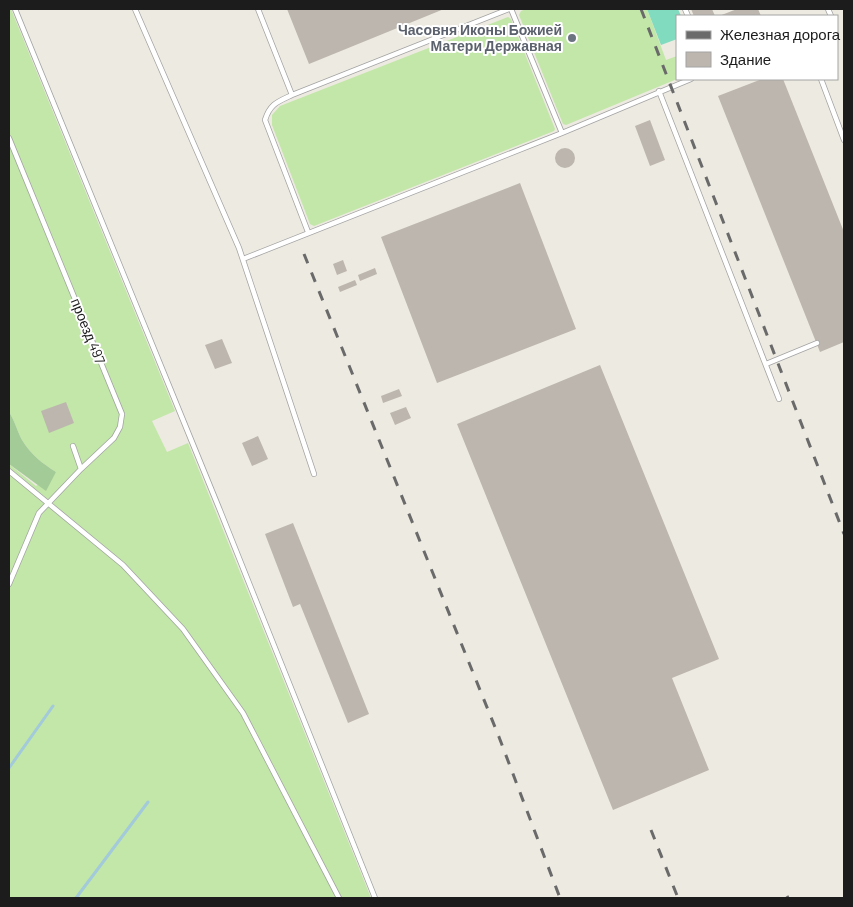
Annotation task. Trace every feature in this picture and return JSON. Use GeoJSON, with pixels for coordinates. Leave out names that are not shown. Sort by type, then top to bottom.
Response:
{"type":"FeatureCollection","features":[{"type":"Feature","properties":{"kind":"lane"},"geometry":{"type":"LineString","coordinates":[[15,9],[219,508],[375,898]]}},
{"type":"Feature","properties":{"kind":"lane"},"geometry":{"type":"LineString","coordinates":[[135,9],[243,259],[314,474]]}},
{"type":"Feature","properties":{"kind":"lane"},"geometry":{"type":"LineString","coordinates":[[258,9],[292,95]]}},
{"type":"Feature","properties":{"kind":"lane"},"geometry":{"type":"LineString","coordinates":[[308,232],[265,120],[268,109],[276,102],[292,95],[510,9],[562,133]]}},
{"type":"Feature","properties":{"kind":"lane"},"geometry":{"type":"LineString","coordinates":[[243,259],[562,133],[689,80]]}},
{"type":"Feature","properties":{"kind":"lane"},"geometry":{"type":"LineString","coordinates":[[820,80],[844,140]]}},
{"type":"Feature","properties":{"kind":"lane"},"geometry":{"type":"LineString","coordinates":[[659,92],[779,399]]}},
{"type":"Feature","properties":{"kind":"lane","name":"проезд 497"},"geometry":{"type":"LineString","coordinates":[[9,138],[122,414],[120,428],[114,438],[80,469],[39,513],[9,584]]}},
{"type":"Feature","properties":{"kind":"lane"},"geometry":{"type":"LineString","coordinates":[[766,364],[817,343]]}},
{"type":"Feature","properties":{"kind":"lane"},"geometry":{"type":"LineString","coordinates":[[73,446],[80,469]]}},
{"type":"Feature","properties":{"kind":"lane"},"geometry":{"type":"LineString","coordinates":[[9,471],[123,565],[183,629],[244,713],[339,898]]}},
{"type":"Feature","properties":{"kind":"green space"},"geometry":{"type":"Polygon","coordinates":[[[9,9],[11,9],[175,411],[152,421],[167,452],[188,443],[371,898],[9,898],[9,464],[36,486],[56,472],[41,462],[29,450],[22,440],[9,412],[9,9]]]}},
{"type":"Feature","properties":{"kind":"green space"},"geometry":{"type":"Polygon","coordinates":[[[526,9],[647,9],[666,60],[676,56],[676,79],[566,125],[563,124],[519,15],[521,11],[526,9]]]}},
{"type":"Feature","properties":{"kind":"green space"},"geometry":{"type":"Polygon","coordinates":[[[647,9],[678,9],[681,15],[676,15],[676,39],[661,45],[647,9]]]}},
{"type":"Feature","properties":{"kind":"green space"},"geometry":{"type":"Polygon","coordinates":[[[508,17],[511,19],[555,129],[554,131],[314,226],[310,224],[272,125],[272,115],[280,106],[508,17]]]}},
{"type":"Feature","properties":{"kind":"green space"},"geometry":{"type":"Polygon","coordinates":[[[9,412],[22,440],[29,450],[41,462],[56,472],[46,491],[9,464],[9,412]]]}},
{"type":"Feature","properties":{"kind":"building"},"geometry":{"type":"Polygon","coordinates":[[[287,9],[444,9],[309,64],[287,9]]]}},
{"type":"Feature","properties":{"kind":"building"},"geometry":{"type":"Polygon","coordinates":[[[691,9],[712,9],[715,15],[694,15],[691,9]]]}},
{"type":"Feature","properties":{"kind":"building"},"geometry":{"type":"Polygon","coordinates":[[[737,9],[758,9],[761,15],[722,15],[737,9]]]}},
{"type":"Feature","properties":{"kind":"building","name":"Часовня Иконы Божией Матери Державная"},"geometry":{"type":"Polygon","coordinates":[[[570,33],[574,33],[577,38],[576,42],[570,43],[567,40],[567,36],[570,33]]]}},
{"type":"Feature","properties":{"kind":"building"},"geometry":{"type":"Polygon","coordinates":[[[759,80],[783,80],[844,232],[844,342],[820,352],[718,96],[759,80]]]}},
{"type":"Feature","properties":{"kind":"building"},"geometry":{"type":"Polygon","coordinates":[[[650,120],[665,160],[650,166],[635,126],[650,120]]]}},
{"type":"Feature","properties":{"kind":"building"},"geometry":{"type":"Polygon","coordinates":[[[565,148],[572,151],[575,158],[572,165],[565,168],[558,165],[555,158],[558,151],[565,148]]]}},
{"type":"Feature","properties":{"kind":"building"},"geometry":{"type":"Polygon","coordinates":[[[520,183],[576,329],[437,383],[381,237],[520,183]]]}},
{"type":"Feature","properties":{"kind":"building"},"geometry":{"type":"Polygon","coordinates":[[[343,260],[347,271],[337,275],[333,264],[343,260]]]}},
{"type":"Feature","properties":{"kind":"building"},"geometry":{"type":"Polygon","coordinates":[[[375,268],[377,274],[360,281],[358,275],[375,268]]]}},
{"type":"Feature","properties":{"kind":"building"},"geometry":{"type":"Polygon","coordinates":[[[355,280],[357,285],[340,292],[338,287],[355,280]]]}},
{"type":"Feature","properties":{"kind":"building"},"geometry":{"type":"Polygon","coordinates":[[[222,339],[232,363],[215,369],[205,345],[222,339]]]}},
{"type":"Feature","properties":{"kind":"building"},"geometry":{"type":"Polygon","coordinates":[[[600,365],[719,659],[672,678],[709,770],[613,810],[457,424],[600,365]]]}},
{"type":"Feature","properties":{"kind":"building"},"geometry":{"type":"Polygon","coordinates":[[[399,389],[402,396],[383,403],[381,396],[399,389]]]}},
{"type":"Feature","properties":{"kind":"building"},"geometry":{"type":"Polygon","coordinates":[[[66,402],[74,423],[49,433],[41,411],[66,402]]]}},
{"type":"Feature","properties":{"kind":"building"},"geometry":{"type":"Polygon","coordinates":[[[406,407],[411,418],[395,425],[390,413],[406,407]]]}},
{"type":"Feature","properties":{"kind":"building"},"geometry":{"type":"Polygon","coordinates":[[[258,436],[268,459],[252,466],[242,443],[258,436]]]}},
{"type":"Feature","properties":{"kind":"building"},"geometry":{"type":"Polygon","coordinates":[[[293,523],[369,714],[348,723],[300,604],[293,607],[265,534],[293,523]]]}},
{"type":"Feature","properties":{"kind":"waterway"},"geometry":{"type":"LineString","coordinates":[[9,768],[53,706]]}},
{"type":"Feature","properties":{"kind":"waterway"},"geometry":{"type":"LineString","coordinates":[[76,898],[148,802]]}},
{"type":"Feature","properties":{"kind":"railway"},"geometry":{"type":"LineString","coordinates":[[641,9],[844,534]]}},
{"type":"Feature","properties":{"kind":"railway"},"geometry":{"type":"LineString","coordinates":[[304,254],[499,737],[560,898]]}},
{"type":"Feature","properties":{"kind":"railway"},"geometry":{"type":"LineString","coordinates":[[651,830],[678,898]]}},
{"type":"Feature","properties":{"kind":"place","name":"Часовня Иконы Божией Матери Державная"},"geometry":{"type":"Point","coordinates":[572,38]}}]}
